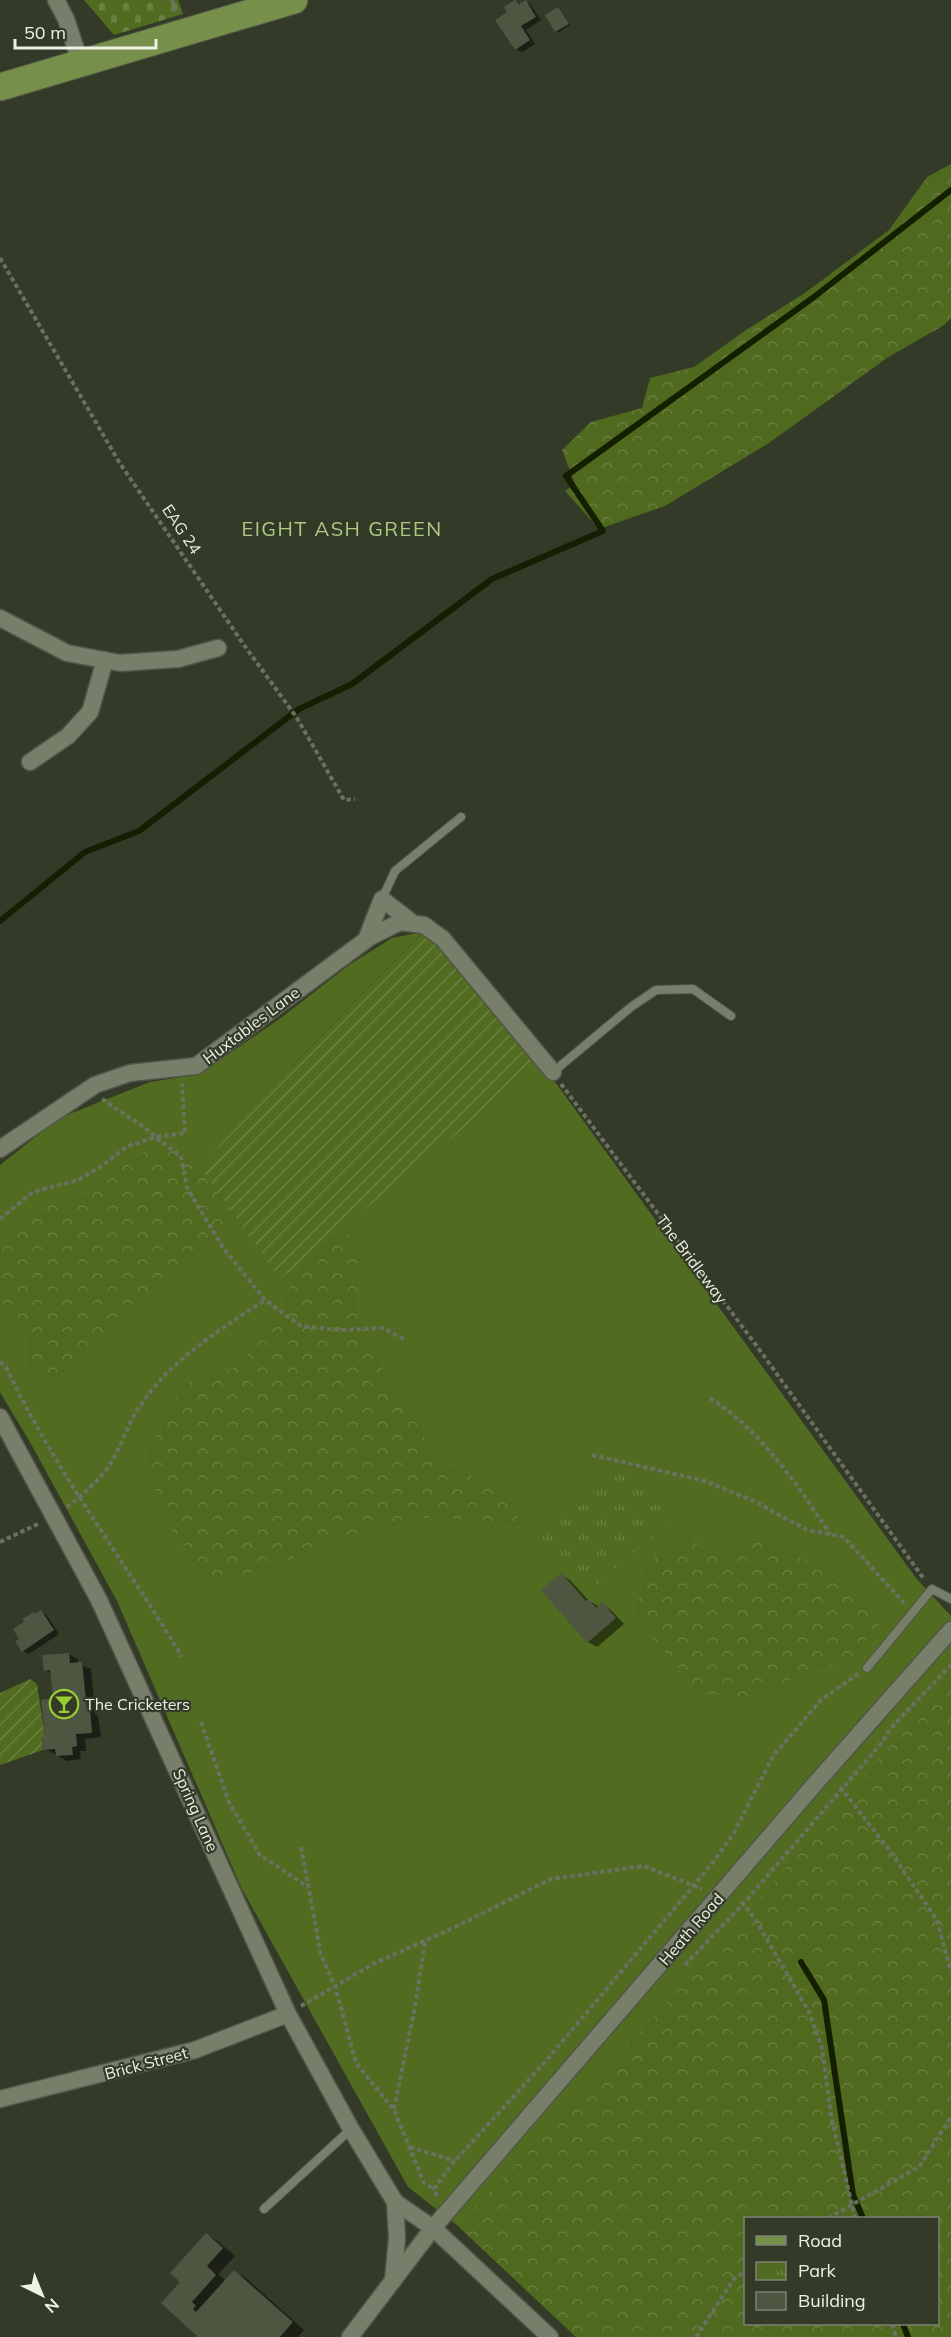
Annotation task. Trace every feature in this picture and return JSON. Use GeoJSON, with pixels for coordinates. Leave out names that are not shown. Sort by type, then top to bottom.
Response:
{"type":"FeatureCollection","features":[{"type":"Feature","properties":{"kind":"main road"},"geometry":{"type":"LineString","coordinates":[[0,87],[294,0]]}},
{"type":"Feature","properties":{"kind":"street"},"geometry":{"type":"LineString","coordinates":[[56,0],[66,19],[81,64]]}},
{"type":"Feature","properties":{"kind":"street"},"geometry":{"type":"LineString","coordinates":[[0,618],[67,654],[120,663],[178,660],[218,648]]}},
{"type":"Feature","properties":{"kind":"street"},"geometry":{"type":"LineString","coordinates":[[30,762],[69,736],[90,712],[105,660]]}},
{"type":"Feature","properties":{"kind":"street"},"geometry":{"type":"LineString","coordinates":[[366,940],[382,899],[443,939],[553,1072]]}},
{"type":"Feature","properties":{"kind":"street","name":"Huxtables Lane"},"geometry":{"type":"LineString","coordinates":[[0,1149],[95,1085],[130,1073],[196,1066],[366,940],[400,922],[419,925]]}},
{"type":"Feature","properties":{"kind":"street","name":"Spring Lane"},"geometry":{"type":"LineString","coordinates":[[0,1417],[99,1600],[288,2013],[351,2129],[395,2202],[433,2228],[550,2337]]}},
{"type":"Feature","properties":{"kind":"street","name":"Heath Road"},"geometry":{"type":"LineString","coordinates":[[350,2337],[433,2228],[951,1630]]}},
{"type":"Feature","properties":{"kind":"street","name":"Brick Street"},"geometry":{"type":"LineString","coordinates":[[0,2099],[195,2050],[288,2013]]}},
{"type":"Feature","properties":{"kind":"street","name":"Spring Lane"},"geometry":{"type":"LineString","coordinates":[[393,2281],[397,2238],[395,2202]]}},
{"type":"Feature","properties":{"kind":"lane"},"geometry":{"type":"LineString","coordinates":[[382,899],[394,872],[461,817]]}},
{"type":"Feature","properties":{"kind":"lane"},"geometry":{"type":"LineString","coordinates":[[553,1072],[631,1007],[656,990],[693,989],[731,1016]]}},
{"type":"Feature","properties":{"kind":"lane"},"geometry":{"type":"LineString","coordinates":[[867,1668],[932,1589],[951,1599]]}},
{"type":"Feature","properties":{"kind":"lane"},"geometry":{"type":"LineString","coordinates":[[264,2209],[351,2129]]}},
{"type":"Feature","properties":{"kind":"path","name":"EAG 24"},"geometry":{"type":"LineString","coordinates":[[0,258],[119,462],[297,718],[344,800],[355,799]]}},
{"type":"Feature","properties":{"kind":"path"},"geometry":{"type":"LineString","coordinates":[[0,1219],[33,1192],[78,1180],[126,1147],[155,1137],[185,1133],[181,1068]]}},
{"type":"Feature","properties":{"kind":"path","name":"The Bridleway"},"geometry":{"type":"LineString","coordinates":[[553,1072],[756,1345],[932,1589]]}},
{"type":"Feature","properties":{"kind":"path"},"geometry":{"type":"LineString","coordinates":[[95,1085],[98,1095],[106,1104],[151,1132],[181,1156],[187,1188],[224,1249],[265,1300],[301,1326],[340,1330],[383,1328],[405,1340]]}},
{"type":"Feature","properties":{"kind":"path"},"geometry":{"type":"LineString","coordinates":[[0,1542],[54,1516],[81,1497],[111,1463],[141,1403],[179,1361],[208,1338],[265,1300]]}},
{"type":"Feature","properties":{"kind":"path"},"geometry":{"type":"LineString","coordinates":[[0,1362],[6,1367],[27,1411],[114,1552],[147,1598],[182,1657]]}},
{"type":"Feature","properties":{"kind":"path"},"geometry":{"type":"LineString","coordinates":[[710,1398],[733,1413],[769,1449],[831,1535]]}},
{"type":"Feature","properties":{"kind":"path"},"geometry":{"type":"LineString","coordinates":[[592,1455],[705,1481],[754,1501],[807,1530],[844,1537],[900,1600],[915,1610]]}},
{"type":"Feature","properties":{"kind":"path"},"geometry":{"type":"LineString","coordinates":[[743,1904],[880,1745],[890,1729],[951,1665]]}},
{"type":"Feature","properties":{"kind":"path"},"geometry":{"type":"LineString","coordinates":[[434,2189],[455,2161],[545,2062],[694,1886],[734,1833],[773,1756],[821,1700],[867,1668]]}},
{"type":"Feature","properties":{"kind":"path"},"geometry":{"type":"LineString","coordinates":[[201,1722],[229,1802],[260,1855],[309,1887]]}},
{"type":"Feature","properties":{"kind":"path"},"geometry":{"type":"LineString","coordinates":[[827,1771],[890,1851],[937,1920],[951,1972]]}},
{"type":"Feature","properties":{"kind":"path"},"geometry":{"type":"LineString","coordinates":[[301,1847],[321,1955],[335,1986],[356,2063],[394,2110],[424,2182],[434,2189],[446,2213]]}},
{"type":"Feature","properties":{"kind":"path"},"geometry":{"type":"LineString","coordinates":[[288,2013],[375,1963],[551,1879],[644,1866],[694,1886],[724,1891],[743,1904],[754,1917],[809,2012],[822,2048],[831,2116],[855,2217]]}},
{"type":"Feature","properties":{"kind":"path"},"geometry":{"type":"LineString","coordinates":[[394,2110],[415,2007],[425,1941]]}},
{"type":"Feature","properties":{"kind":"path"},"geometry":{"type":"LineString","coordinates":[[830,2217],[919,2167],[951,2117]]}},
{"type":"Feature","properties":{"kind":"path"},"geometry":{"type":"LineString","coordinates":[[409,2146],[455,2161]]}},
{"type":"Feature","properties":{"kind":"path"},"geometry":{"type":"LineString","coordinates":[[696,2337],[734,2279],[744,2272]]}},
{"type":"Feature","properties":{"kind":"green space"},"geometry":{"type":"Polygon","coordinates":[[[84,0],[178,0],[183,14],[114,35],[84,0]]]}},
{"type":"Feature","properties":{"kind":"green space"},"geometry":{"type":"Polygon","coordinates":[[[951,164],[951,318],[944,325],[887,358],[769,443],[665,506],[599,529],[565,491],[575,484],[562,450],[591,422],[642,408],[650,378],[694,367],[749,328],[805,293],[889,230],[927,177],[951,164]]]}},
{"type":"Feature","properties":{"kind":"green space"},"geometry":{"type":"Polygon","coordinates":[[[423,932],[292,1066],[280,1278],[542,1064],[916,1578],[951,1616],[951,2337],[576,2337],[458,2226],[408,2187],[242,1889],[117,1601],[0,1392],[0,1165],[59,1118],[150,1082],[200,1074],[282,1017],[349,965],[392,938],[423,932]]]}},
{"type":"Feature","properties":{"kind":"green space"},"geometry":{"type":"Polygon","coordinates":[[[423,932],[439,943],[542,1064],[280,1279],[200,1167],[292,1066],[423,932]]]}},
{"type":"Feature","properties":{"kind":"green space"},"geometry":{"type":"Polygon","coordinates":[[[166,1142],[200,1167],[237,1218],[185,1263],[123,1311],[60,1376],[29,1373],[26,1319],[1,1321],[0,1319],[0,1246],[55,1202],[90,1195],[129,1159],[166,1142]]]}},
{"type":"Feature","properties":{"kind":"green space"},"geometry":{"type":"Polygon","coordinates":[[[342,1228],[361,1244],[356,1313],[390,1383],[437,1456],[502,1494],[523,1526],[482,1520],[430,1517],[341,1538],[266,1569],[208,1582],[160,1511],[147,1454],[184,1384],[239,1366],[272,1324],[305,1259],[342,1228]]]}},
{"type":"Feature","properties":{"kind":"green space"},"geometry":{"type":"Polygon","coordinates":[[[623,1457],[675,1517],[587,1593],[535,1534],[623,1457]]]}},
{"type":"Feature","properties":{"kind":"green space"},"geometry":{"type":"Polygon","coordinates":[[[687,1537],[719,1558],[762,1537],[822,1568],[882,1621],[847,1662],[803,1672],[760,1698],[701,1693],[634,1617],[646,1563],[687,1537]]]}},
{"type":"Feature","properties":{"kind":"green space"},"geometry":{"type":"Polygon","coordinates":[[[951,1675],[951,2337],[576,2337],[458,2226],[700,1968],[951,1675]]]}},
{"type":"Feature","properties":{"kind":"green space"},"geometry":{"type":"Polygon","coordinates":[[[30,1679],[37,1684],[45,1737],[42,1738],[43,1750],[0,1765],[0,1693],[30,1679]]]}},
{"type":"Feature","properties":{"kind":"building"},"geometry":{"type":"Polygon","coordinates":[[[515,0],[519,4],[526,0],[536,17],[521,26],[530,40],[515,50],[495,20],[507,12],[504,7],[515,0]]]}},
{"type":"Feature","properties":{"kind":"building"},"geometry":{"type":"Polygon","coordinates":[[[558,7],[569,24],[555,32],[545,15],[558,7]]]}},
{"type":"Feature","properties":{"kind":"building"},"geometry":{"type":"Polygon","coordinates":[[[561,1573],[586,1601],[589,1599],[596,1608],[602,1602],[616,1618],[587,1643],[541,1590],[561,1573]]]}},
{"type":"Feature","properties":{"kind":"building"},"geometry":{"type":"Polygon","coordinates":[[[41,1610],[54,1630],[22,1652],[15,1641],[19,1639],[13,1629],[24,1622],[22,1619],[41,1610]]]}},
{"type":"Feature","properties":{"kind":"building","name":"The Cricketers"},"geometry":{"type":"Polygon","coordinates":[[[69,1653],[70,1663],[82,1662],[92,1733],[76,1734],[77,1746],[72,1747],[73,1755],[56,1756],[55,1749],[43,1750],[42,1737],[45,1737],[41,1700],[53,1698],[50,1670],[44,1671],[42,1655],[69,1653]]]}},
{"type":"Feature","properties":{"kind":"building"},"geometry":{"type":"Polygon","coordinates":[[[206,2233],[223,2248],[207,2266],[216,2275],[192,2302],[196,2306],[193,2309],[196,2312],[234,2270],[293,2322],[280,2337],[198,2337],[161,2303],[180,2282],[170,2273],[206,2233]]]}},
{"type":"Feature","properties":{"kind":"waterway"},"geometry":{"type":"LineString","coordinates":[[0,921],[85,852],[139,831],[299,709],[352,684],[492,579],[603,531],[566,476],[814,297],[951,190]]}},
{"type":"Feature","properties":{"kind":"waterway"},"geometry":{"type":"LineString","coordinates":[[801,1962],[824,2000],[853,2195],[863,2217]]}},
{"type":"Feature","properties":{"kind":"waterway"},"geometry":{"type":"LineString","coordinates":[[903,2325],[908,2337]]}},
{"type":"Feature","properties":{"kind":"place","name":"The Cricketers"},"geometry":{"type":"Point","coordinates":[64,1704]}},
{"type":"Feature","properties":{"kind":"district","name":"EIGHT ASH GREEN"},"geometry":{"type":"Point","coordinates":[342,529]}}]}
